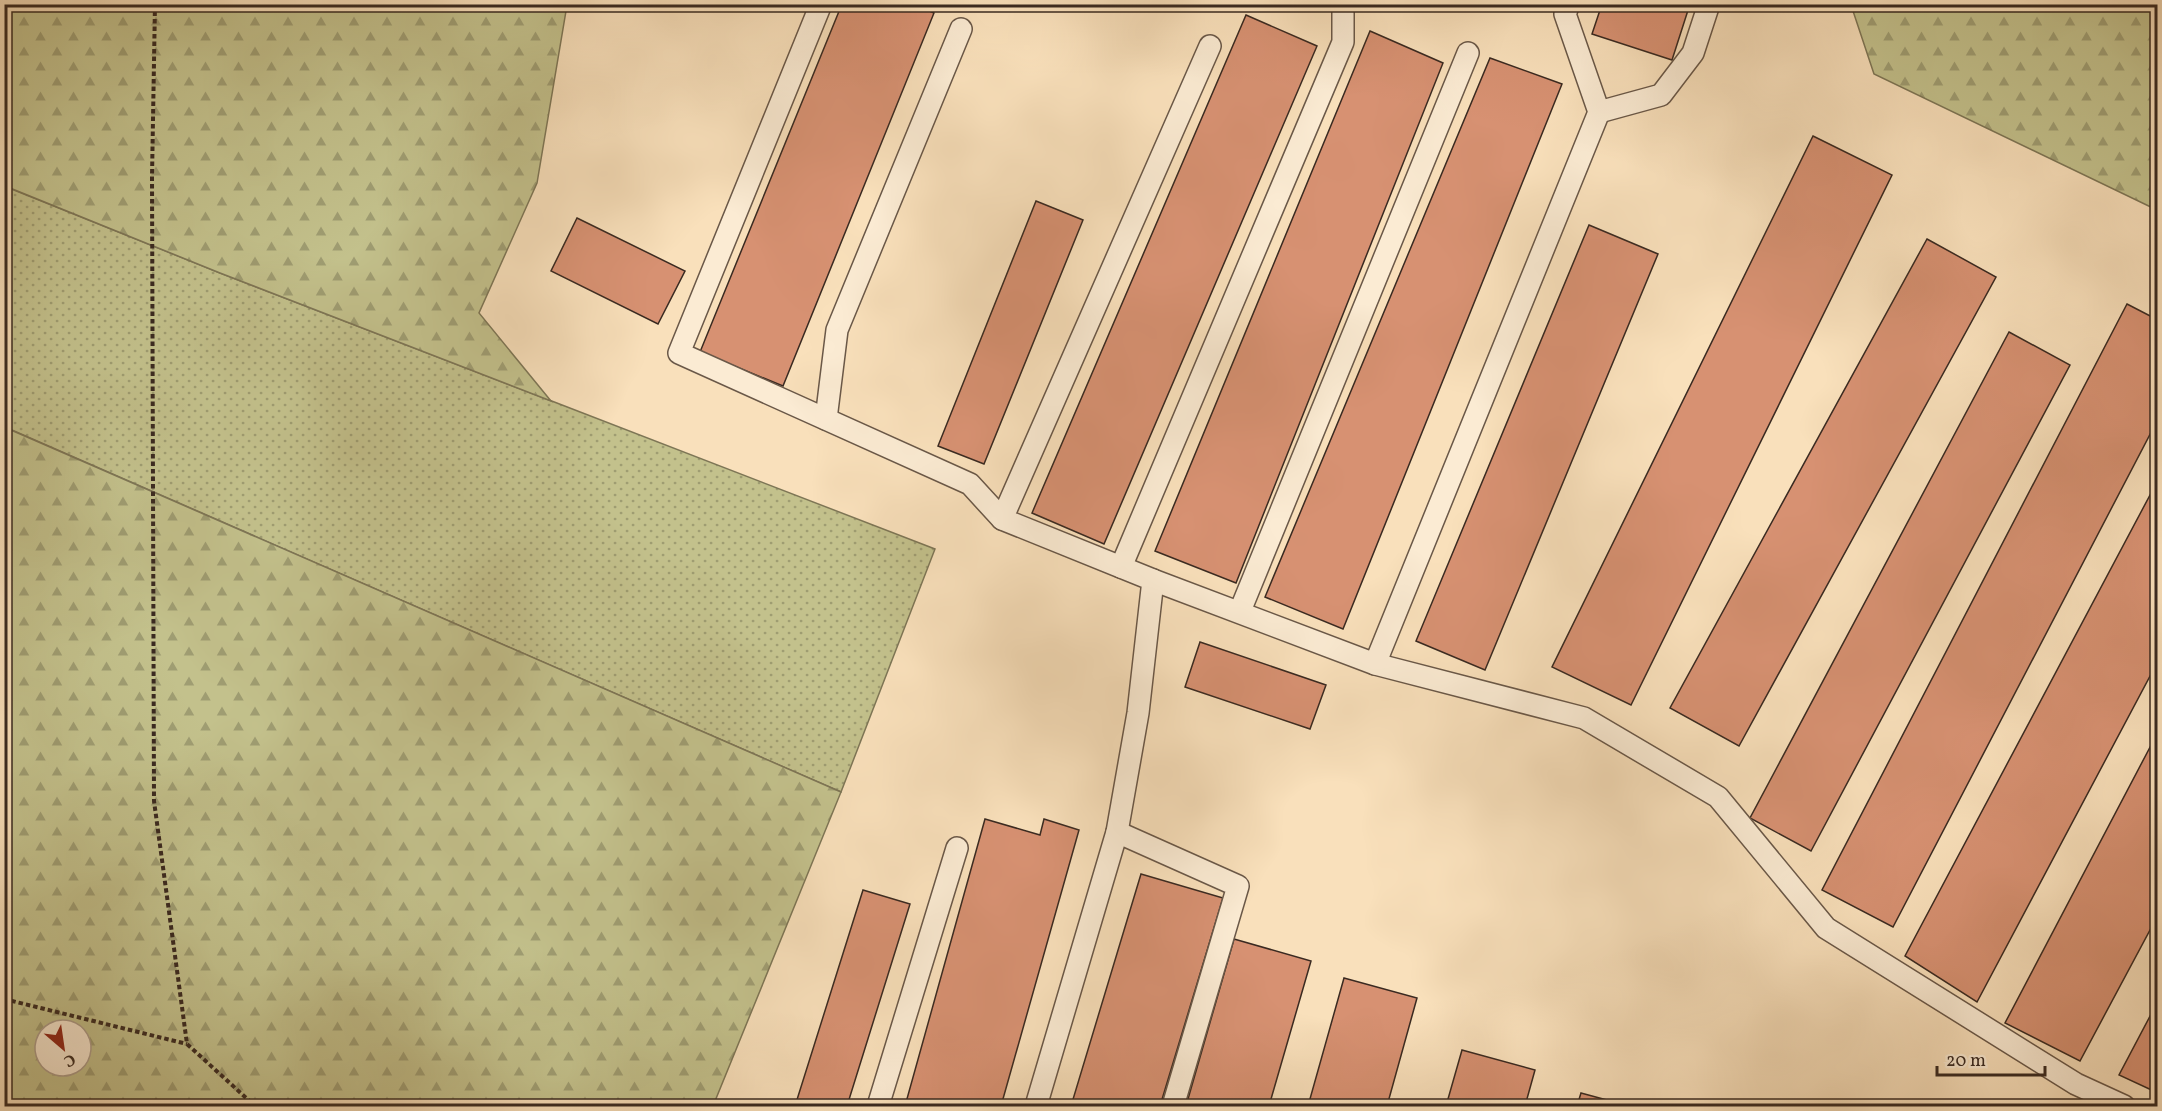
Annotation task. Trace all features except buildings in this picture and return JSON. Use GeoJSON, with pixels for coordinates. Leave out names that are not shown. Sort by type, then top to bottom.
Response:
{"type":"FeatureCollection","features":[{"type":"Feature","properties":{"kind":"lane"},"geometry":{"type":"LineString","coordinates":[[821,4],[679,353],[970,484],[1002,519],[1152,580],[1240,611],[1375,664],[1584,718],[1718,796],[1826,928],[2076,1084],[2124,1107]]}},
{"type":"Feature","properties":{"kind":"lane"},"geometry":{"type":"LineString","coordinates":[[1121,567],[1343,42],[1343,4]]}},
{"type":"Feature","properties":{"kind":"lane"},"geometry":{"type":"LineString","coordinates":[[1375,664],[1599,112],[1566,14],[1569,4]]}},
{"type":"Feature","properties":{"kind":"lane"},"geometry":{"type":"LineString","coordinates":[[1599,112],[1661,95],[1693,53],[1709,4]]}},
{"type":"Feature","properties":{"kind":"lane"},"geometry":{"type":"LineString","coordinates":[[826,419],[837,330],[961,29]]}},
{"type":"Feature","properties":{"kind":"lane"},"geometry":{"type":"LineString","coordinates":[[1002,519],[1210,46]]}},
{"type":"Feature","properties":{"kind":"lane"},"geometry":{"type":"LineString","coordinates":[[1240,611],[1468,53]]}},
{"type":"Feature","properties":{"kind":"lane"},"geometry":{"type":"LineString","coordinates":[[1036,1107],[1117,832],[1138,713],[1152,580]]}},
{"type":"Feature","properties":{"kind":"lane"},"geometry":{"type":"LineString","coordinates":[[1117,832],[1238,886],[1173,1107]]}},
{"type":"Feature","properties":{"kind":"lane"},"geometry":{"type":"LineString","coordinates":[[878,1107],[957,848]]}},
{"type":"Feature","properties":{"kind":"path"},"geometry":{"type":"LineString","coordinates":[[155,4],[152,177],[154,801],[187,1044]]}},
{"type":"Feature","properties":{"kind":"path"},"geometry":{"type":"LineString","coordinates":[[4,999],[187,1044],[255,1107]]}},
{"type":"Feature","properties":{"kind":"green space"},"geometry":{"type":"Polygon","coordinates":[[[4,5],[567,5],[537,183],[479,313],[551,401],[220,273],[5,186],[4,5]]]}},
{"type":"Feature","properties":{"kind":"green space"},"geometry":{"type":"Polygon","coordinates":[[[1851,5],[2157,5],[2157,210],[1874,74],[1851,5]]]}},
{"type":"Feature","properties":{"kind":"green space"},"geometry":{"type":"Polygon","coordinates":[[[4,186],[220,273],[935,549],[841,792],[5,427],[4,186]]]}},
{"type":"Feature","properties":{"kind":"green space"},"geometry":{"type":"Polygon","coordinates":[[[4,427],[841,792],[713,1106],[5,1106],[4,427]]]}}]}
